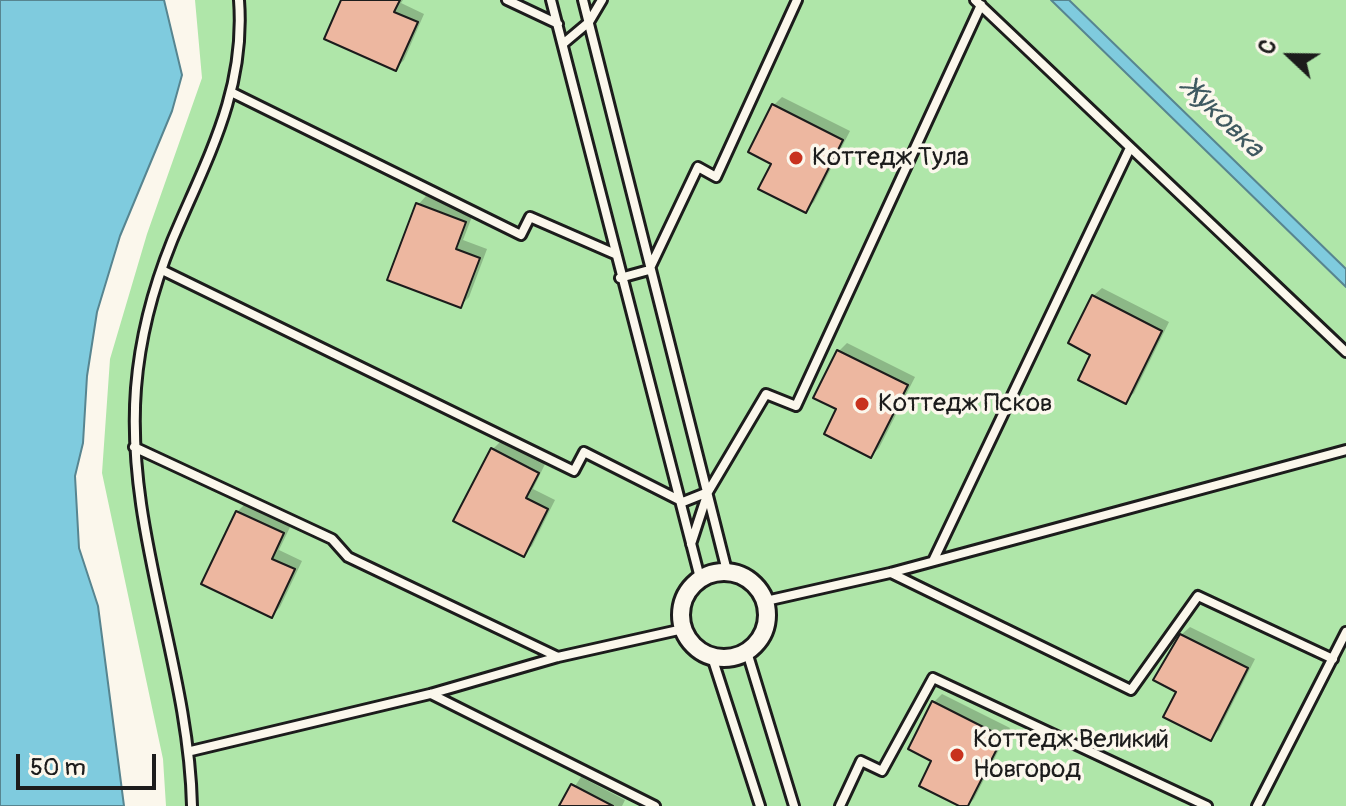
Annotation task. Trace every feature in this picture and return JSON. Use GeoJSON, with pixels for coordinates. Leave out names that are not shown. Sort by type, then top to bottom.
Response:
{"type":"FeatureCollection","features":[{"type":"Feature","properties":{"kind":"street"},"geometry":{"type":"LineString","coordinates":[[727,571],[751,580],[766,601],[765,630],[747,652],[736,657],[712,657],[690,641],[683,629],[683,601],[700,578],[727,571]]}},
{"type":"Feature","properties":{"kind":"lane"},"geometry":{"type":"LineString","coordinates":[[192,806],[191,751],[139,506],[134,447],[140,353],[162,270],[233,93],[240,50],[239,0]]}},
{"type":"Feature","properties":{"kind":"lane"},"geometry":{"type":"LineString","coordinates":[[507,0],[558,24]]}},
{"type":"Feature","properties":{"kind":"lane"},"geometry":{"type":"LineString","coordinates":[[551,0],[620,278],[683,502],[700,578]]}},
{"type":"Feature","properties":{"kind":"lane"},"geometry":{"type":"LineString","coordinates":[[583,0],[727,571]]}},
{"type":"Feature","properties":{"kind":"lane"},"geometry":{"type":"LineString","coordinates":[[564,43],[589,22],[602,0]]}},
{"type":"Feature","properties":{"kind":"lane"},"geometry":{"type":"LineString","coordinates":[[620,278],[649,270],[698,167],[716,177],[797,0]]}},
{"type":"Feature","properties":{"kind":"lane"},"geometry":{"type":"LineString","coordinates":[[691,544],[708,492],[766,394],[796,406],[978,3],[1346,352]]}},
{"type":"Feature","properties":{"kind":"lane"},"geometry":{"type":"LineString","coordinates":[[233,93],[521,235],[530,217],[615,254]]}},
{"type":"Feature","properties":{"kind":"lane"},"geometry":{"type":"LineString","coordinates":[[933,561],[1130,148]]}},
{"type":"Feature","properties":{"kind":"lane"},"geometry":{"type":"LineString","coordinates":[[162,270],[574,471],[584,452],[683,502],[708,492]]}},
{"type":"Feature","properties":{"kind":"lane"},"geometry":{"type":"LineString","coordinates":[[134,447],[332,539],[348,557],[558,657]]}},
{"type":"Feature","properties":{"kind":"lane"},"geometry":{"type":"LineString","coordinates":[[766,601],[890,573],[1346,450]]}},
{"type":"Feature","properties":{"kind":"lane"},"geometry":{"type":"LineString","coordinates":[[890,573],[1131,690],[1198,596],[1333,659]]}},
{"type":"Feature","properties":{"kind":"lane"},"geometry":{"type":"LineString","coordinates":[[191,751],[430,694],[558,657],[683,629]]}},
{"type":"Feature","properties":{"kind":"lane"},"geometry":{"type":"LineString","coordinates":[[1257,806],[1346,632]]}},
{"type":"Feature","properties":{"kind":"lane"},"geometry":{"type":"LineString","coordinates":[[747,652],[794,806]]}},
{"type":"Feature","properties":{"kind":"lane"},"geometry":{"type":"LineString","coordinates":[[712,657],[760,806]]}},
{"type":"Feature","properties":{"kind":"lane"},"geometry":{"type":"LineString","coordinates":[[840,806],[861,761],[882,771],[933,678],[1207,806]]}},
{"type":"Feature","properties":{"kind":"lane"},"geometry":{"type":"LineString","coordinates":[[430,694],[655,806]]}},
{"type":"Feature","properties":{"kind":"green space"},"geometry":{"type":"Polygon","coordinates":[[[195,0],[1346,0],[1346,806],[166,806],[163,759],[102,473],[110,359],[147,234],[202,78],[195,0]]]}},
{"type":"Feature","properties":{"kind":"water"},"geometry":{"type":"Polygon","coordinates":[[[0,0],[164,0],[182,75],[172,111],[120,236],[97,312],[87,376],[83,443],[75,476],[79,548],[98,606],[124,806],[0,806],[0,0]]]}},
{"type":"Feature","properties":{"kind":"water"},"geometry":{"type":"Polygon","coordinates":[[[1051,0],[1069,0],[1346,269],[1346,287],[1051,0]]]}},
{"type":"Feature","properties":{"kind":"building"},"geometry":{"type":"Polygon","coordinates":[[[341,0],[400,0],[394,12],[418,22],[396,71],[324,39],[341,0]]]}},
{"type":"Feature","properties":{"kind":"building","name":"Коттедж Тула"},"geometry":{"type":"Polygon","coordinates":[[[772,104],[843,140],[806,213],[758,189],[771,164],[748,152],[772,104]]]}},
{"type":"Feature","properties":{"kind":"building"},"geometry":{"type":"Polygon","coordinates":[[[416,203],[466,222],[456,249],[480,258],[461,308],[387,280],[416,203]]]}},
{"type":"Feature","properties":{"kind":"building"},"geometry":{"type":"Polygon","coordinates":[[[1092,295],[1162,331],[1126,404],[1078,380],[1090,355],[1068,343],[1092,295]]]}},
{"type":"Feature","properties":{"kind":"building","name":"Коттедж Псков"},"geometry":{"type":"Polygon","coordinates":[[[837,350],[908,385],[871,458],[824,434],[836,409],[813,398],[837,350]]]}},
{"type":"Feature","properties":{"kind":"building"},"geometry":{"type":"Polygon","coordinates":[[[491,448],[539,473],[526,498],[548,509],[524,557],[453,521],[491,448]]]}},
{"type":"Feature","properties":{"kind":"building"},"geometry":{"type":"Polygon","coordinates":[[[236,511],[284,533],[272,559],[295,569],[272,618],[201,584],[236,511]]]}},
{"type":"Feature","properties":{"kind":"building"},"geometry":{"type":"Polygon","coordinates":[[[1180,634],[1248,668],[1211,741],[1163,717],[1176,692],[1153,680],[1180,634]]]}},
{"type":"Feature","properties":{"kind":"building","name":"Коттедж Великий Новгород"},"geometry":{"type":"Polygon","coordinates":[[[932,701],[1003,737],[968,806],[959,806],[919,786],[931,761],[908,749],[932,701]]]}},
{"type":"Feature","properties":{"kind":"building"},"geometry":{"type":"Polygon","coordinates":[[[571,784],[613,806],[559,806],[571,784]]]}},
{"type":"Feature","properties":{"kind":"place","name":"Коттедж Тула"},"geometry":{"type":"Point","coordinates":[796,158]}},
{"type":"Feature","properties":{"kind":"place","name":"Коттедж Псков"},"geometry":{"type":"Point","coordinates":[862,404]}},
{"type":"Feature","properties":{"kind":"place","name":"Коттедж Великий Новгород"},"geometry":{"type":"Point","coordinates":[957,755]}},
{"type":"Feature","properties":{"kind":"water label","name":"Жуковка"},"geometry":{"type":"Point","coordinates":[1222,119]}}]}
